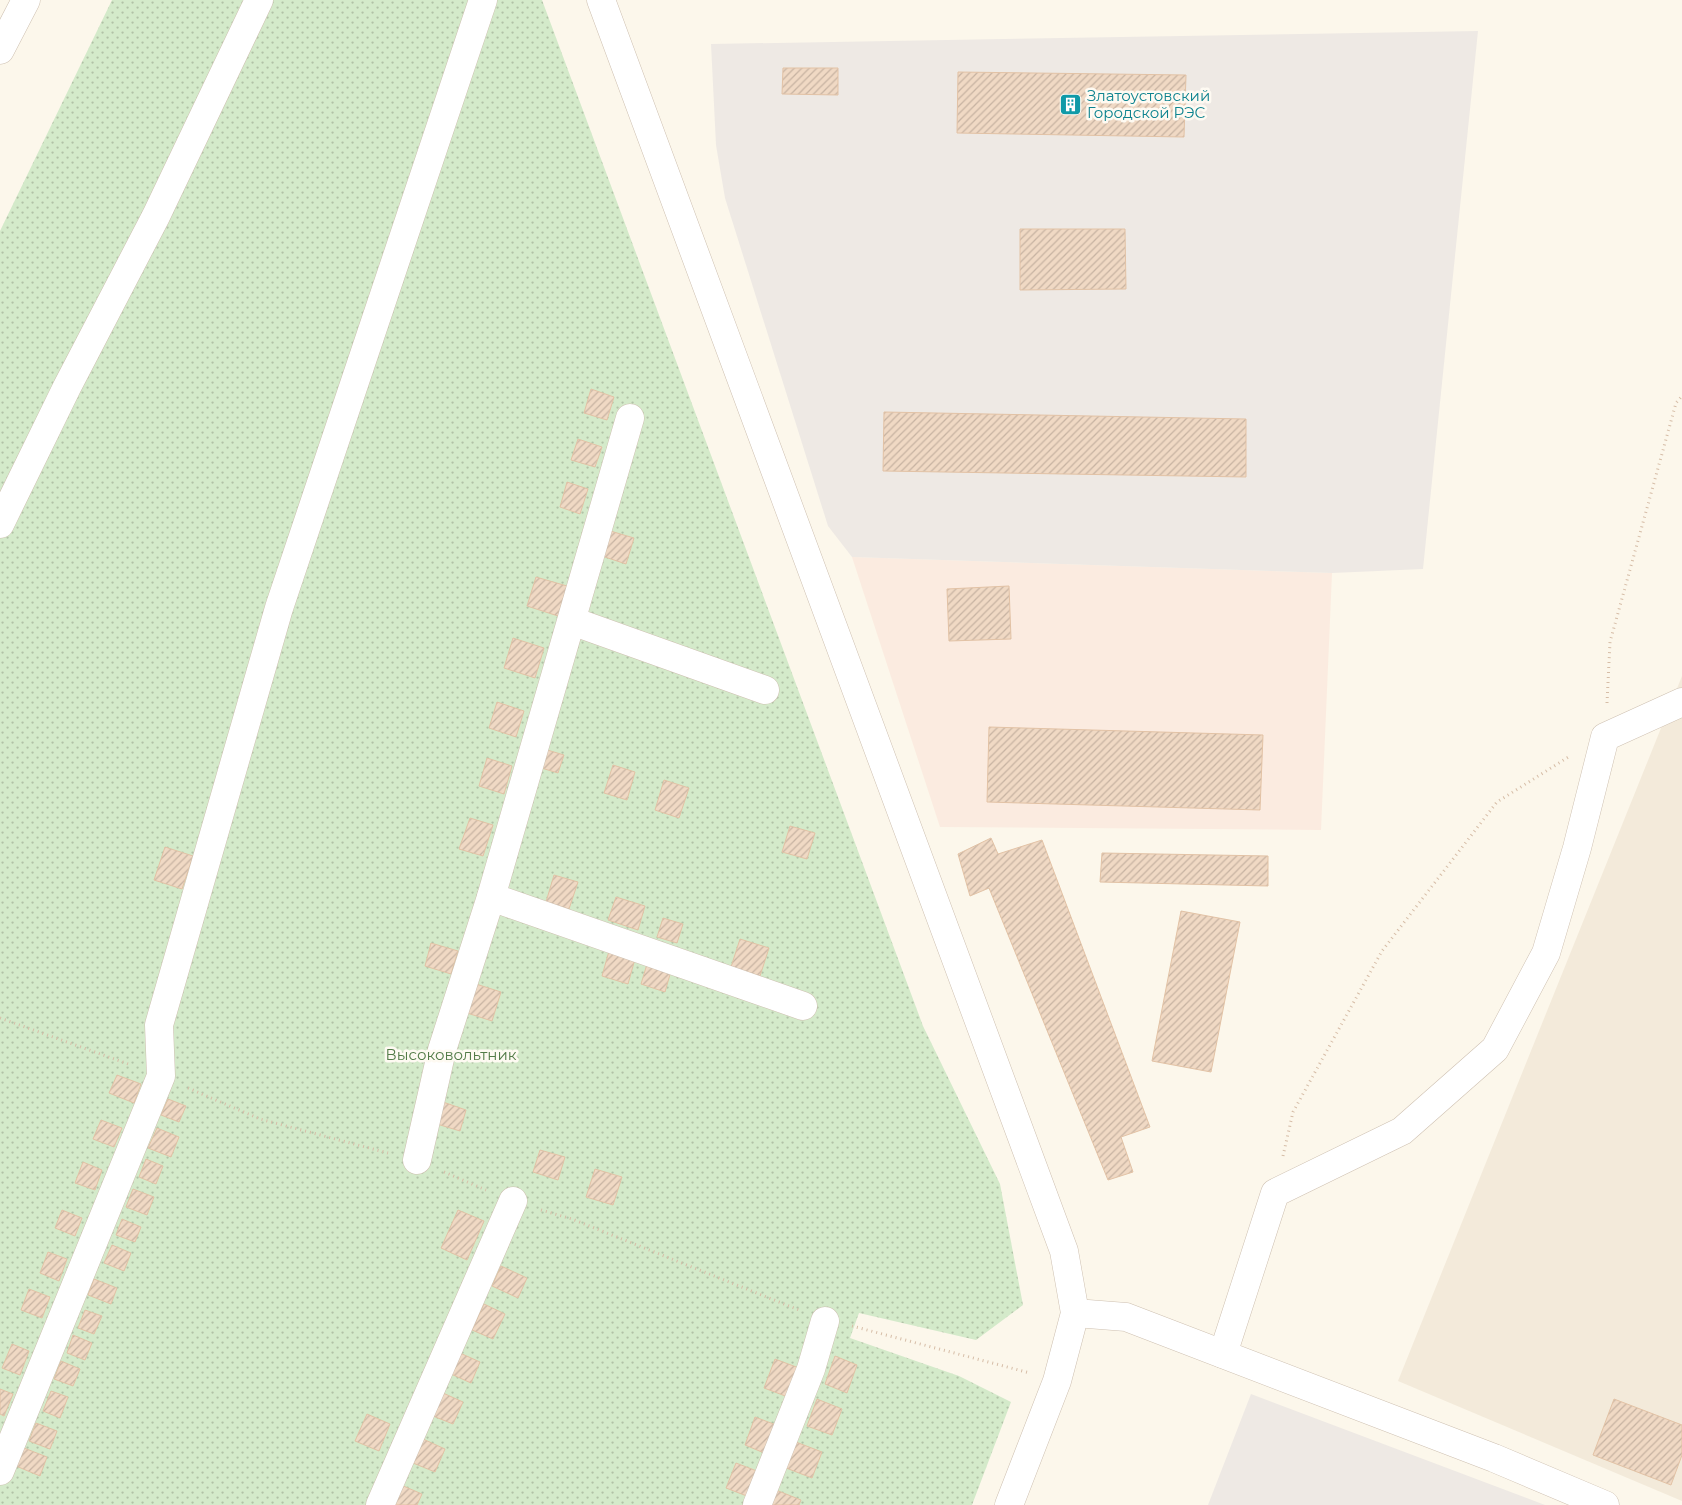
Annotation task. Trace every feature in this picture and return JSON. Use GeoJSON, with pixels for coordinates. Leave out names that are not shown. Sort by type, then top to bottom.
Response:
{"type":"FeatureCollection","features":[{"type":"Feature","properties":{"kind":"street"},"geometry":{"type":"LineString","coordinates":[[0,50],[26,0]]}},
{"type":"Feature","properties":{"kind":"street"},"geometry":{"type":"LineString","coordinates":[[0,524],[67,387],[156,216],[260,0]]}},
{"type":"Feature","properties":{"kind":"street"},"geometry":{"type":"LineString","coordinates":[[0,1472],[161,1076],[159,1025],[279,608],[483,0]]}},
{"type":"Feature","properties":{"kind":"street"},"geometry":{"type":"LineString","coordinates":[[601,0],[1064,1251],[1075,1313],[1057,1381],[1010,1505]]}},
{"type":"Feature","properties":{"kind":"street"},"geometry":{"type":"LineString","coordinates":[[417,1160],[442,1050],[491,897],[630,418]]}},
{"type":"Feature","properties":{"kind":"street"},"geometry":{"type":"LineString","coordinates":[[572,621],[765,690]]}},
{"type":"Feature","properties":{"kind":"street"},"geometry":{"type":"LineString","coordinates":[[1223,1354],[1274,1193],[1402,1131],[1495,1049],[1546,953],[1577,848],[1605,737],[1682,702]]}},
{"type":"Feature","properties":{"kind":"street"},"geometry":{"type":"LineString","coordinates":[[491,897],[803,1006]]}},
{"type":"Feature","properties":{"kind":"street"},"geometry":{"type":"LineString","coordinates":[[380,1505],[513,1201]]}},
{"type":"Feature","properties":{"kind":"street"},"geometry":{"type":"LineString","coordinates":[[1075,1313],[1126,1317],[1494,1458],[1605,1505]]}},
{"type":"Feature","properties":{"kind":"street"},"geometry":{"type":"LineString","coordinates":[[757,1505],[811,1369],[825,1321]]}},
{"type":"Feature","properties":{"kind":"path"},"geometry":{"type":"LineString","coordinates":[[1274,1193],[1293,1112],[1382,951],[1497,802],[1584,747],[1605,737],[1610,642],[1676,403],[1682,396]]}},
{"type":"Feature","properties":{"kind":"shaded area"},"geometry":{"type":"Polygon","coordinates":[[[1478,31],[1423,569],[1332,573],[852,557],[828,526],[725,198],[716,145],[711,44],[1478,31]]]}},
{"type":"Feature","properties":{"kind":"shaded area"},"geometry":{"type":"Polygon","coordinates":[[[852,557],[1332,573],[1321,830],[940,827],[852,557]]]}},
{"type":"Feature","properties":{"kind":"shaded area"},"geometry":{"type":"Polygon","coordinates":[[[1682,676],[1682,1501],[1398,1381],[1682,676]]]}},
{"type":"Feature","properties":{"kind":"shaded area"},"geometry":{"type":"Polygon","coordinates":[[[1251,1394],[1545,1505],[1208,1505],[1251,1394]]]}},
{"type":"Feature","properties":{"kind":"green space","name":"Высоковольтник"},"geometry":{"type":"Polygon","coordinates":[[[112,0],[542,0],[923,1026],[1000,1184],[1023,1305],[976,1340],[859,1313],[850,1338],[959,1376],[1011,1402],[972,1505],[0,1505],[0,231],[112,0]]]}},
{"type":"Feature","properties":{"kind":"building"},"geometry":{"type":"Polygon","coordinates":[[[783,68],[838,68],[838,95],[782,94],[783,68]]]}},
{"type":"Feature","properties":{"kind":"building","name":"Златоустовский Городской РЭС"},"geometry":{"type":"Polygon","coordinates":[[[958,72],[1186,75],[1184,137],[957,133],[958,72]]]}},
{"type":"Feature","properties":{"kind":"building"},"geometry":{"type":"Polygon","coordinates":[[[1020,229],[1125,229],[1126,289],[1020,290],[1020,229]]]}},
{"type":"Feature","properties":{"kind":"building"},"geometry":{"type":"Polygon","coordinates":[[[591,389],[614,397],[607,420],[584,413],[591,389]]]}},
{"type":"Feature","properties":{"kind":"building"},"geometry":{"type":"Polygon","coordinates":[[[884,412],[1246,419],[1246,477],[883,471],[884,412]]]}},
{"type":"Feature","properties":{"kind":"building"},"geometry":{"type":"Polygon","coordinates":[[[578,439],[602,447],[595,467],[571,460],[578,439]]]}},
{"type":"Feature","properties":{"kind":"building"},"geometry":{"type":"Polygon","coordinates":[[[567,482],[588,489],[580,514],[560,507],[567,482]]]}},
{"type":"Feature","properties":{"kind":"building"},"geometry":{"type":"Polygon","coordinates":[[[607,530],[634,538],[626,564],[599,555],[607,530]]]}},
{"type":"Feature","properties":{"kind":"building"},"geometry":{"type":"Polygon","coordinates":[[[536,577],[567,586],[558,616],[527,606],[536,577]]]}},
{"type":"Feature","properties":{"kind":"building"},"geometry":{"type":"Polygon","coordinates":[[[1009,586],[1011,639],[949,641],[947,589],[1009,586]]]}},
{"type":"Feature","properties":{"kind":"building"},"geometry":{"type":"Polygon","coordinates":[[[513,638],[544,648],[535,678],[504,668],[513,638]]]}},
{"type":"Feature","properties":{"kind":"building"},"geometry":{"type":"Polygon","coordinates":[[[497,702],[524,711],[516,737],[489,728],[497,702]]]}},
{"type":"Feature","properties":{"kind":"building"},"geometry":{"type":"Polygon","coordinates":[[[989,727],[1263,735],[1260,810],[987,802],[989,727]]]}},
{"type":"Feature","properties":{"kind":"building"},"geometry":{"type":"Polygon","coordinates":[[[544,749],[564,755],[558,773],[538,767],[544,749]]]}},
{"type":"Feature","properties":{"kind":"building"},"geometry":{"type":"Polygon","coordinates":[[[487,758],[512,766],[504,794],[479,786],[487,758]]]}},
{"type":"Feature","properties":{"kind":"building"},"geometry":{"type":"Polygon","coordinates":[[[613,765],[635,772],[627,800],[604,793],[613,765]]]}},
{"type":"Feature","properties":{"kind":"building"},"geometry":{"type":"Polygon","coordinates":[[[664,780],[689,788],[679,818],[655,810],[664,780]]]}},
{"type":"Feature","properties":{"kind":"building"},"geometry":{"type":"Polygon","coordinates":[[[470,818],[493,825],[483,856],[459,849],[470,818]]]}},
{"type":"Feature","properties":{"kind":"building"},"geometry":{"type":"Polygon","coordinates":[[[790,826],[815,833],[807,859],[782,852],[790,826]]]}},
{"type":"Feature","properties":{"kind":"building"},"geometry":{"type":"Polygon","coordinates":[[[991,838],[998,854],[1042,840],[1150,1127],[1121,1137],[1133,1172],[1108,1180],[989,888],[970,896],[958,854],[991,838]]]}},
{"type":"Feature","properties":{"kind":"building"},"geometry":{"type":"Polygon","coordinates":[[[165,847],[193,856],[182,889],[154,880],[165,847]]]}},
{"type":"Feature","properties":{"kind":"building"},"geometry":{"type":"Polygon","coordinates":[[[1102,853],[1268,856],[1268,886],[1100,882],[1102,853]]]}},
{"type":"Feature","properties":{"kind":"building"},"geometry":{"type":"Polygon","coordinates":[[[554,875],[578,882],[569,909],[546,902],[554,875]]]}},
{"type":"Feature","properties":{"kind":"building"},"geometry":{"type":"Polygon","coordinates":[[[616,897],[645,906],[638,930],[608,920],[616,897]]]}},
{"type":"Feature","properties":{"kind":"building"},"geometry":{"type":"Polygon","coordinates":[[[1181,911],[1240,922],[1211,1072],[1152,1061],[1181,911]]]}},
{"type":"Feature","properties":{"kind":"building"},"geometry":{"type":"Polygon","coordinates":[[[663,918],[683,924],[677,943],[657,937],[663,918]]]}},
{"type":"Feature","properties":{"kind":"building"},"geometry":{"type":"Polygon","coordinates":[[[740,939],[769,948],[760,976],[731,967],[740,939]]]}},
{"type":"Feature","properties":{"kind":"building"},"geometry":{"type":"Polygon","coordinates":[[[431,943],[458,951],[451,974],[425,966],[431,943]]]}},
{"type":"Feature","properties":{"kind":"building"},"geometry":{"type":"Polygon","coordinates":[[[609,951],[635,959],[628,984],[602,976],[609,951]]]}},
{"type":"Feature","properties":{"kind":"building"},"geometry":{"type":"Polygon","coordinates":[[[647,964],[671,971],[665,992],[641,984],[647,964]]]}},
{"type":"Feature","properties":{"kind":"building"},"geometry":{"type":"Polygon","coordinates":[[[476,984],[501,992],[492,1021],[467,1013],[476,984]]]}},
{"type":"Feature","properties":{"kind":"building"},"geometry":{"type":"Polygon","coordinates":[[[117,1075],[141,1084],[134,1103],[109,1093],[117,1075]]]}},
{"type":"Feature","properties":{"kind":"building"},"geometry":{"type":"Polygon","coordinates":[[[168,1099],[186,1106],[179,1122],[161,1115],[168,1099]]]}},
{"type":"Feature","properties":{"kind":"building"},"geometry":{"type":"Polygon","coordinates":[[[443,1102],[466,1110],[460,1131],[437,1124],[443,1102]]]}},
{"type":"Feature","properties":{"kind":"building"},"geometry":{"type":"Polygon","coordinates":[[[101,1120],[122,1128],[114,1147],[93,1139],[101,1120]]]}},
{"type":"Feature","properties":{"kind":"building"},"geometry":{"type":"Polygon","coordinates":[[[157,1128],[179,1137],[171,1157],[148,1148],[157,1128]]]}},
{"type":"Feature","properties":{"kind":"building"},"geometry":{"type":"Polygon","coordinates":[[[540,1150],[565,1157],[558,1180],[533,1172],[540,1150]]]}},
{"type":"Feature","properties":{"kind":"building"},"geometry":{"type":"Polygon","coordinates":[[[146,1159],[163,1166],[156,1184],[139,1177],[146,1159]]]}},
{"type":"Feature","properties":{"kind":"building"},"geometry":{"type":"Polygon","coordinates":[[[83,1162],[102,1170],[95,1190],[75,1183],[83,1162]]]}},
{"type":"Feature","properties":{"kind":"building"},"geometry":{"type":"Polygon","coordinates":[[[595,1169],[622,1177],[613,1205],[586,1197],[595,1169]]]}},
{"type":"Feature","properties":{"kind":"building"},"geometry":{"type":"Polygon","coordinates":[[[133,1189],[154,1197],[147,1215],[126,1207],[133,1189]]]}},
{"type":"Feature","properties":{"kind":"building"},"geometry":{"type":"Polygon","coordinates":[[[62,1210],[82,1218],[75,1236],[55,1228],[62,1210]]]}},
{"type":"Feature","properties":{"kind":"building"},"geometry":{"type":"Polygon","coordinates":[[[458,1210],[484,1221],[467,1260],[441,1248],[458,1210]]]}},
{"type":"Feature","properties":{"kind":"building"},"geometry":{"type":"Polygon","coordinates":[[[122,1219],[141,1227],[135,1242],[116,1235],[122,1219]]]}},
{"type":"Feature","properties":{"kind":"building"},"geometry":{"type":"Polygon","coordinates":[[[112,1245],[131,1253],[124,1271],[104,1263],[112,1245]]]}},
{"type":"Feature","properties":{"kind":"building"},"geometry":{"type":"Polygon","coordinates":[[[48,1252],[67,1259],[59,1281],[40,1273],[48,1252]]]}},
{"type":"Feature","properties":{"kind":"building"},"geometry":{"type":"Polygon","coordinates":[[[501,1266],[527,1278],[518,1298],[492,1286],[501,1266]]]}},
{"type":"Feature","properties":{"kind":"building"},"geometry":{"type":"Polygon","coordinates":[[[94,1279],[117,1288],[111,1304],[88,1295],[94,1279]]]}},
{"type":"Feature","properties":{"kind":"building"},"geometry":{"type":"Polygon","coordinates":[[[29,1289],[50,1297],[42,1318],[21,1310],[29,1289]]]}},
{"type":"Feature","properties":{"kind":"building"},"geometry":{"type":"Polygon","coordinates":[[[484,1304],[505,1314],[493,1339],[472,1330],[484,1304]]]}},
{"type":"Feature","properties":{"kind":"building"},"geometry":{"type":"Polygon","coordinates":[[[85,1310],[102,1316],[94,1334],[78,1328],[85,1310]]]}},
{"type":"Feature","properties":{"kind":"building"},"geometry":{"type":"Polygon","coordinates":[[[73,1335],[92,1343],[85,1360],[67,1353],[73,1335]]]}},
{"type":"Feature","properties":{"kind":"building"},"geometry":{"type":"Polygon","coordinates":[[[12,1344],[29,1351],[20,1375],[2,1368],[12,1344]]]}},
{"type":"Feature","properties":{"kind":"building"},"geometry":{"type":"Polygon","coordinates":[[[460,1353],[480,1362],[471,1383],[451,1374],[460,1353]]]}},
{"type":"Feature","properties":{"kind":"building"},"geometry":{"type":"Polygon","coordinates":[[[835,1356],[857,1365],[847,1393],[825,1384],[835,1356]]]}},
{"type":"Feature","properties":{"kind":"building"},"geometry":{"type":"Polygon","coordinates":[[[775,1359],[799,1368],[788,1397],[764,1388],[775,1359]]]}},
{"type":"Feature","properties":{"kind":"building"},"geometry":{"type":"Polygon","coordinates":[[[61,1361],[80,1369],[73,1386],[54,1379],[61,1361]]]}},
{"type":"Feature","properties":{"kind":"building"},"geometry":{"type":"Polygon","coordinates":[[[0,1389],[13,1394],[4,1416],[0,1414],[0,1389]]]}},
{"type":"Feature","properties":{"kind":"building"},"geometry":{"type":"Polygon","coordinates":[[[51,1391],[68,1397],[60,1418],[43,1411],[51,1391]]]}},
{"type":"Feature","properties":{"kind":"building"},"geometry":{"type":"Polygon","coordinates":[[[443,1393],[463,1402],[453,1424],[433,1416],[443,1393]]]}},
{"type":"Feature","properties":{"kind":"building"},"geometry":{"type":"Polygon","coordinates":[[[817,1399],[842,1409],[832,1435],[807,1426],[817,1399]]]}},
{"type":"Feature","properties":{"kind":"building"},"geometry":{"type":"Polygon","coordinates":[[[1614,1399],[1682,1425],[1682,1455],[1671,1485],[1593,1455],[1614,1399]]]}},
{"type":"Feature","properties":{"kind":"building"},"geometry":{"type":"Polygon","coordinates":[[[367,1414],[390,1424],[379,1451],[355,1441],[367,1414]]]}},
{"type":"Feature","properties":{"kind":"building"},"geometry":{"type":"Polygon","coordinates":[[[755,1417],[779,1426],[769,1455],[745,1445],[755,1417]]]}},
{"type":"Feature","properties":{"kind":"building"},"geometry":{"type":"Polygon","coordinates":[[[36,1423],[57,1431],[50,1449],[29,1441],[36,1423]]]}},
{"type":"Feature","properties":{"kind":"building"},"geometry":{"type":"Polygon","coordinates":[[[423,1439],[445,1449],[435,1472],[413,1463],[423,1439]]]}},
{"type":"Feature","properties":{"kind":"building"},"geometry":{"type":"Polygon","coordinates":[[[796,1442],[822,1452],[812,1478],[786,1468],[796,1442]]]}},
{"type":"Feature","properties":{"kind":"building"},"geometry":{"type":"Polygon","coordinates":[[[24,1448],[47,1457],[40,1476],[16,1466],[24,1448]]]}},
{"type":"Feature","properties":{"kind":"building"},"geometry":{"type":"Polygon","coordinates":[[[736,1463],[762,1473],[752,1498],[726,1488],[736,1463]]]}},
{"type":"Feature","properties":{"kind":"building"},"geometry":{"type":"Polygon","coordinates":[[[401,1485],[422,1494],[417,1505],[393,1505],[401,1485]]]}},
{"type":"Feature","properties":{"kind":"building"},"geometry":{"type":"Polygon","coordinates":[[[776,1490],[801,1500],[799,1505],[770,1505],[776,1490]]]}},
{"type":"Feature","properties":{"kind":"place","name":"Златоустовский Городской РЭС"},"geometry":{"type":"Point","coordinates":[1071,104]}}]}
